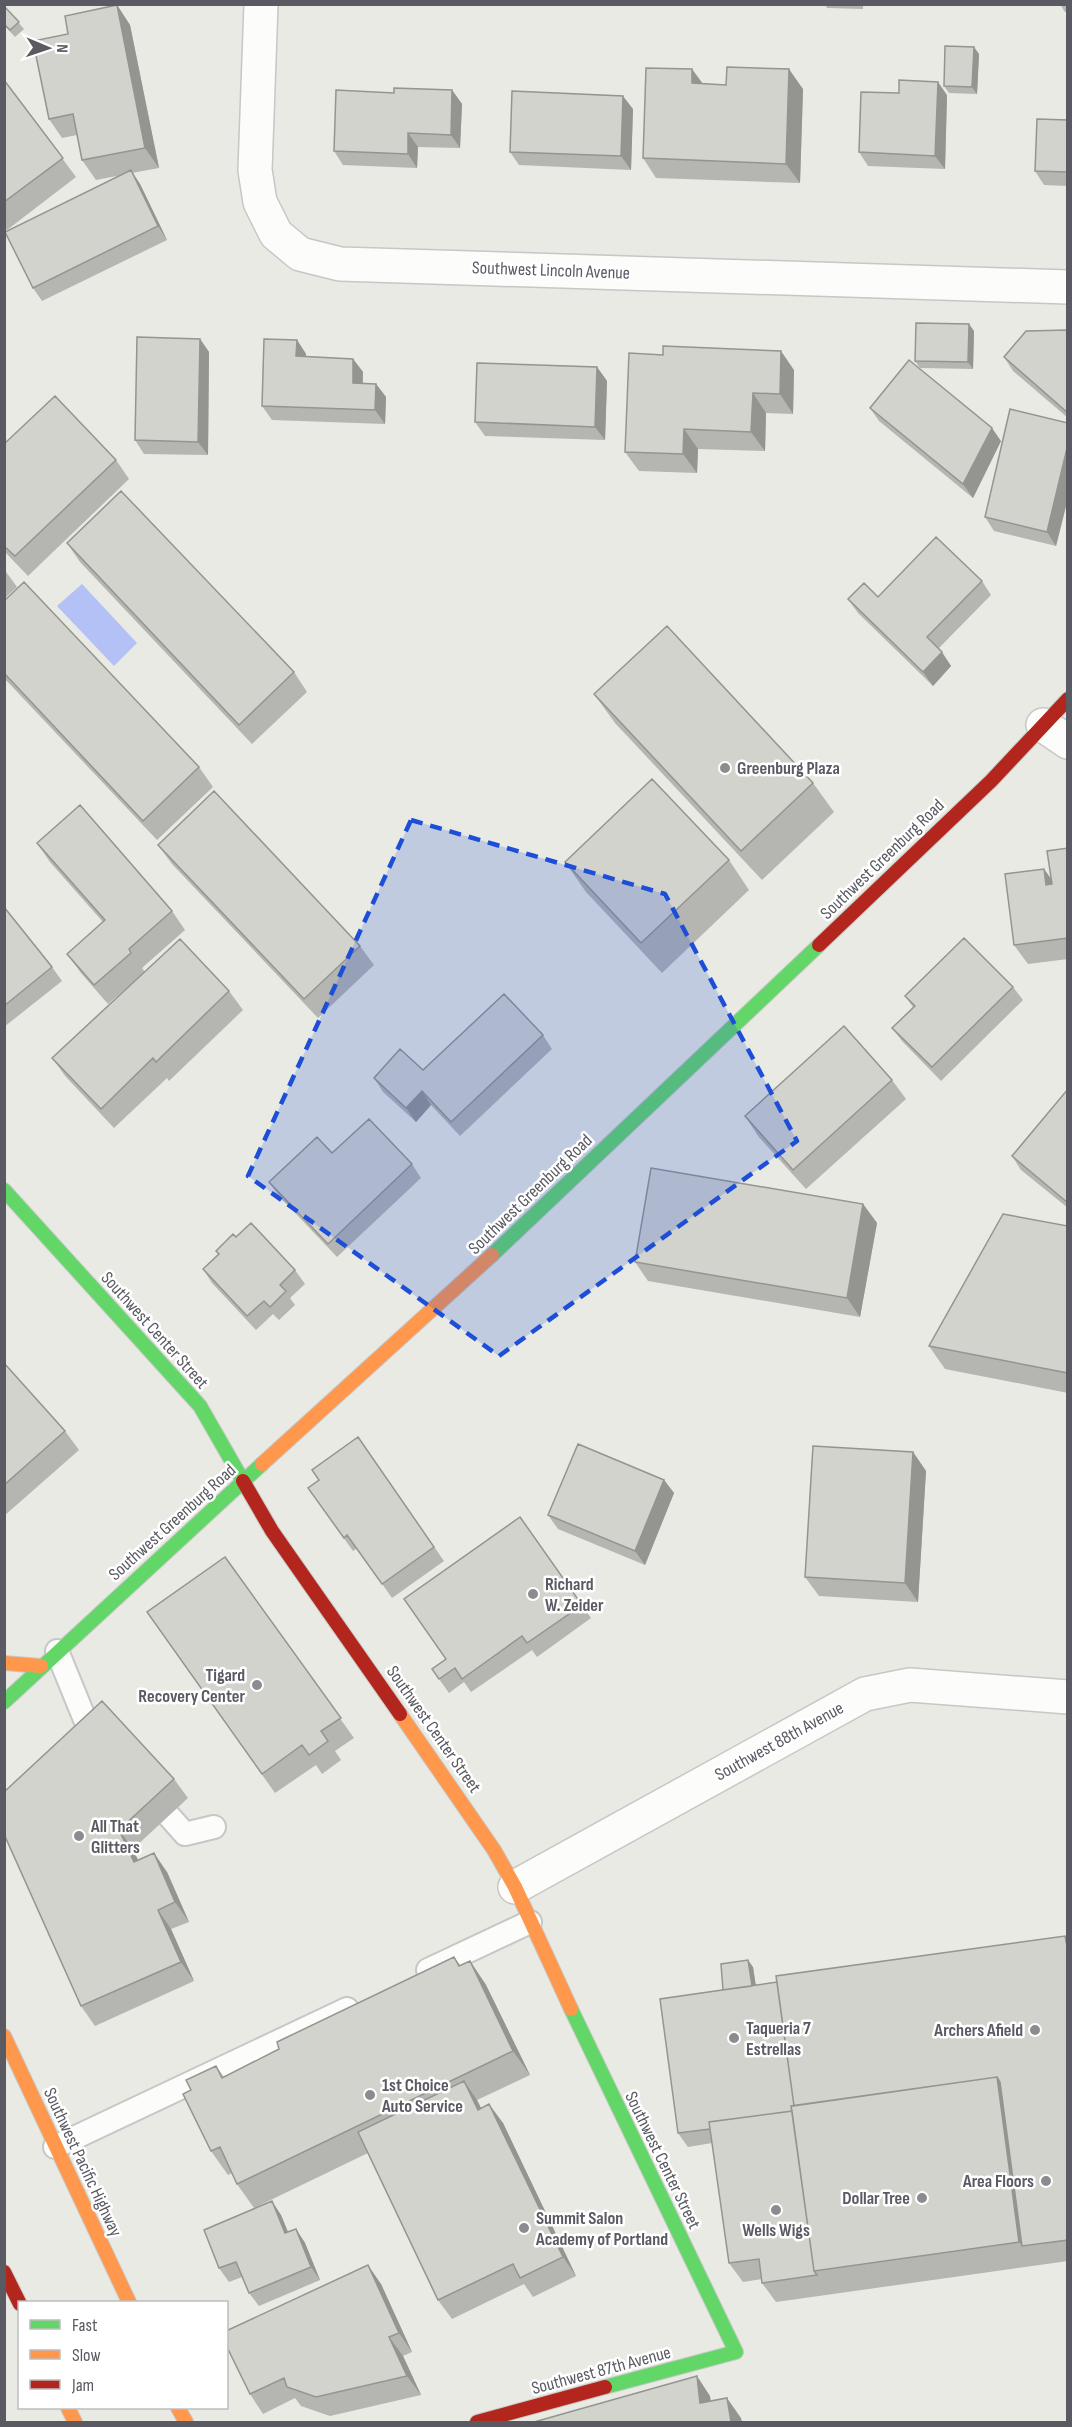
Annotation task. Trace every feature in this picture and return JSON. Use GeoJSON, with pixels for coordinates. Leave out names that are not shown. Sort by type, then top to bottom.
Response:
{"type":"FeatureCollection","features":[{"type":"Feature","properties":{"kind":"main road","name":"Southwest Greenburg Road"},"geometry":{"type":"LineString","coordinates":[[4,1702],[243,1481],[449,1296],[991,781],[1055,733],[1068,699]]}},
{"type":"Feature","properties":{"kind":"main road","name":"Southwest Center Street"},"geometry":{"type":"LineString","coordinates":[[4,1190],[200,1406],[272,1531],[458,1795],[494,1850],[514,1887],[736,2352]]}},
{"type":"Feature","properties":{"kind":"main road"},"geometry":{"type":"LineString","coordinates":[[4,1663],[49,1658]]}},
{"type":"Feature","properties":{"kind":"main road","name":"Southwest Pacific Highway"},"geometry":{"type":"LineString","coordinates":[[4,2036],[129,2301]]}},
{"type":"Feature","properties":{"kind":"main road"},"geometry":{"type":"LineString","coordinates":[[4,2272],[18,2301]]}},
{"type":"Feature","properties":{"kind":"main road","name":"Southwest 87th Avenue"},"geometry":{"type":"LineString","coordinates":[[477,2422],[736,2352]]}},
{"type":"Feature","properties":{"kind":"street","name":"Southwest Lincoln Avenue"},"geometry":{"type":"LineString","coordinates":[[261,4],[255,170],[258,191],[260,202],[276,234],[300,254],[340,264],[1068,286]]}},
{"type":"Feature","properties":{"kind":"street","name":"Southwest 88th Avenue"},"geometry":{"type":"LineString","coordinates":[[514,1887],[865,1694],[910,1685],[1068,1697]]}},
{"type":"Feature","properties":{"kind":"lane"},"geometry":{"type":"LineString","coordinates":[[49,1658],[86,1722],[98,1736]]}},
{"type":"Feature","properties":{"kind":"lane"},"geometry":{"type":"LineString","coordinates":[[169,1816],[185,1834],[214,1827]]}},
{"type":"Feature","properties":{"kind":"lane"},"geometry":{"type":"LineString","coordinates":[[408,1980],[530,1922]]}},
{"type":"Feature","properties":{"kind":"lane"},"geometry":{"type":"LineString","coordinates":[[55,2147],[366,2000]]}},
{"type":"Feature","properties":{"kind":"highlighted area"},"geometry":{"type":"Polygon","coordinates":[[[411,820],[665,894],[797,1141],[499,1356],[248,1176],[411,820]]]}},
{"type":"Feature","properties":{"kind":"water"},"geometry":{"type":"Polygon","coordinates":[[[82,584],[137,643],[114,666],[57,606],[82,584]]]}},
{"type":"Feature","properties":{"kind":"building"},"geometry":{"type":"Polygon","coordinates":[[[117,5],[145,148],[82,160],[73,114],[49,119],[33,41],[68,34],[65,16],[117,5]]]}},
{"type":"Feature","properties":{"kind":"building"},"geometry":{"type":"Polygon","coordinates":[[[4,6],[19,22],[10,30],[4,24],[4,6]]]}},
{"type":"Feature","properties":{"kind":"building"},"geometry":{"type":"Polygon","coordinates":[[[945,46],[974,47],[972,87],[944,86],[945,46]]]}},
{"type":"Feature","properties":{"kind":"building"},"geometry":{"type":"Polygon","coordinates":[[[727,67],[789,69],[786,164],[643,158],[646,68],[692,69],[692,83],[726,85],[727,67]]]}},
{"type":"Feature","properties":{"kind":"building"},"geometry":{"type":"Polygon","coordinates":[[[4,80],[63,158],[4,202],[4,80]]]}},
{"type":"Feature","properties":{"kind":"building"},"geometry":{"type":"Polygon","coordinates":[[[899,80],[938,82],[935,156],[859,152],[861,92],[899,93],[899,80]]]}},
{"type":"Feature","properties":{"kind":"building"},"geometry":{"type":"Polygon","coordinates":[[[394,88],[452,90],[451,135],[408,133],[408,154],[334,151],[336,90],[394,93],[394,88]]]}},
{"type":"Feature","properties":{"kind":"building"},"geometry":{"type":"Polygon","coordinates":[[[512,91],[623,96],[621,156],[510,152],[512,91]]]}},
{"type":"Feature","properties":{"kind":"building"},"geometry":{"type":"Polygon","coordinates":[[[1037,119],[1068,120],[1068,172],[1035,171],[1037,119]]]}},
{"type":"Feature","properties":{"kind":"building"},"geometry":{"type":"Polygon","coordinates":[[[131,170],[158,226],[33,288],[5,232],[131,170]]]}},
{"type":"Feature","properties":{"kind":"building"},"geometry":{"type":"Polygon","coordinates":[[[916,323],[969,324],[968,362],[915,361],[916,323]]]}},
{"type":"Feature","properties":{"kind":"building"},"geometry":{"type":"Polygon","coordinates":[[[1068,330],[1068,413],[1004,357],[1026,331],[1068,330]]]}},
{"type":"Feature","properties":{"kind":"building"},"geometry":{"type":"Polygon","coordinates":[[[137,337],[200,339],[198,442],[135,440],[137,337]]]}},
{"type":"Feature","properties":{"kind":"building"},"geometry":{"type":"Polygon","coordinates":[[[264,339],[297,340],[296,356],[353,359],[353,383],[376,384],[375,410],[262,406],[264,339]]]}},
{"type":"Feature","properties":{"kind":"building"},"geometry":{"type":"Polygon","coordinates":[[[663,346],[781,351],[780,394],[753,393],[751,432],[684,429],[683,454],[625,452],[629,353],[663,355],[663,346]]]}},
{"type":"Feature","properties":{"kind":"building"},"geometry":{"type":"Polygon","coordinates":[[[909,360],[992,428],[963,484],[870,408],[909,360]]]}},
{"type":"Feature","properties":{"kind":"building"},"geometry":{"type":"Polygon","coordinates":[[[477,363],[597,367],[595,427],[475,422],[477,363]]]}},
{"type":"Feature","properties":{"kind":"building"},"geometry":{"type":"Polygon","coordinates":[[[55,396],[116,460],[15,556],[4,546],[4,444],[55,396]]]}},
{"type":"Feature","properties":{"kind":"building"},"geometry":{"type":"Polygon","coordinates":[[[1010,409],[1068,423],[1068,444],[1047,532],[985,517],[1010,409]]]}},
{"type":"Feature","properties":{"kind":"building"},"geometry":{"type":"Polygon","coordinates":[[[121,491],[294,672],[239,725],[67,543],[121,491]]]}},
{"type":"Feature","properties":{"kind":"building"},"geometry":{"type":"Polygon","coordinates":[[[936,537],[982,581],[927,637],[942,652],[923,672],[848,599],[864,583],[878,597],[936,537]]]}},
{"type":"Feature","properties":{"kind":"building"},"geometry":{"type":"Polygon","coordinates":[[[24,582],[199,767],[143,821],[4,673],[4,601],[24,582]]]}},
{"type":"Feature","properties":{"kind":"building","name":"Greenburg Plaza"},"geometry":{"type":"Polygon","coordinates":[[[667,626],[813,783],[741,851],[594,694],[667,626]]]}},
{"type":"Feature","properties":{"kind":"building"},"geometry":{"type":"Polygon","coordinates":[[[652,779],[729,860],[641,943],[565,862],[652,779]]]}},
{"type":"Feature","properties":{"kind":"building"},"geometry":{"type":"Polygon","coordinates":[[[214,791],[360,946],[304,999],[158,845],[214,791]]]}},
{"type":"Feature","properties":{"kind":"building"},"geometry":{"type":"Polygon","coordinates":[[[80,805],[172,911],[129,949],[131,953],[94,985],[67,954],[105,920],[37,843],[80,805]]]}},
{"type":"Feature","properties":{"kind":"building"},"geometry":{"type":"Polygon","coordinates":[[[1068,848],[1068,938],[1014,945],[1005,874],[1044,869],[1046,885],[1052,884],[1047,851],[1068,848]]]}},
{"type":"Feature","properties":{"kind":"building"},"geometry":{"type":"Polygon","coordinates":[[[4,907],[52,967],[4,1006],[4,907]]]}},
{"type":"Feature","properties":{"kind":"building"},"geometry":{"type":"Polygon","coordinates":[[[964,938],[1013,987],[932,1067],[892,1028],[915,1006],[905,996],[964,938]]]}},
{"type":"Feature","properties":{"kind":"building"},"geometry":{"type":"Polygon","coordinates":[[[180,939],[229,991],[156,1062],[153,1058],[101,1109],[52,1058],[180,939]]]}},
{"type":"Feature","properties":{"kind":"building"},"geometry":{"type":"Polygon","coordinates":[[[504,994],[543,1035],[451,1122],[422,1091],[406,1108],[374,1078],[400,1049],[423,1070],[504,994]]]}},
{"type":"Feature","properties":{"kind":"building"},"geometry":{"type":"Polygon","coordinates":[[[844,1026],[892,1080],[793,1170],[745,1116],[844,1026]]]}},
{"type":"Feature","properties":{"kind":"building"},"geometry":{"type":"Polygon","coordinates":[[[1068,1089],[1068,1203],[1012,1156],[1068,1089]]]}},
{"type":"Feature","properties":{"kind":"building"},"geometry":{"type":"Polygon","coordinates":[[[369,1119],[412,1164],[328,1244],[269,1182],[317,1137],[332,1153],[369,1119]]]}},
{"type":"Feature","properties":{"kind":"building"},"geometry":{"type":"Polygon","coordinates":[[[651,1168],[863,1204],[847,1298],[635,1262],[651,1168]]]}},
{"type":"Feature","properties":{"kind":"building"},"geometry":{"type":"Polygon","coordinates":[[[1003,1214],[1068,1226],[1068,1373],[929,1346],[1003,1214]]]}},
{"type":"Feature","properties":{"kind":"building"},"geometry":{"type":"Polygon","coordinates":[[[251,1223],[295,1270],[280,1285],[286,1291],[270,1307],[264,1301],[247,1316],[203,1269],[219,1254],[216,1251],[233,1234],[236,1237],[251,1223]]]}},
{"type":"Feature","properties":{"kind":"building"},"geometry":{"type":"Polygon","coordinates":[[[4,1363],[65,1431],[4,1485],[4,1363]]]}},
{"type":"Feature","properties":{"kind":"building"},"geometry":{"type":"Polygon","coordinates":[[[358,1437],[434,1547],[382,1584],[347,1535],[344,1538],[308,1488],[319,1480],[312,1470],[358,1437]]]}},
{"type":"Feature","properties":{"kind":"building"},"geometry":{"type":"Polygon","coordinates":[[[578,1444],[664,1480],[635,1551],[548,1515],[578,1444]]]}},
{"type":"Feature","properties":{"kind":"building"},"geometry":{"type":"Polygon","coordinates":[[[813,1446],[913,1452],[905,1583],[805,1577],[813,1446]]]}},
{"type":"Feature","properties":{"kind":"building"},"geometry":{"type":"Polygon","coordinates":[[[520,1517],[582,1605],[527,1643],[522,1636],[462,1679],[455,1668],[439,1679],[432,1669],[446,1659],[404,1599],[520,1517]]]}},
{"type":"Feature","properties":{"kind":"building","name":"Tigard Recovery Center"},"geometry":{"type":"Polygon","coordinates":[[[225,1557],[341,1718],[321,1731],[328,1741],[309,1755],[302,1745],[262,1774],[147,1612],[225,1557]]]}},
{"type":"Feature","properties":{"kind":"building","name":"All That Glitters"},"geometry":{"type":"Polygon","coordinates":[[[102,1701],[174,1779],[119,1830],[134,1862],[154,1853],[175,1902],[158,1910],[181,1962],[81,2006],[4,1834],[4,1792],[102,1701]]]}},
{"type":"Feature","properties":{"kind":"building"},"geometry":{"type":"Polygon","coordinates":[[[1065,1936],[1068,1951],[1068,2240],[1022,2246],[1000,2082],[997,2077],[794,2106],[776,1976],[1065,1936]]]}},
{"type":"Feature","properties":{"kind":"building","name":"1st Choice Auto Service"},"geometry":{"type":"Polygon","coordinates":[[[454,1957],[459,1966],[470,1961],[513,2051],[237,2184],[220,2147],[211,2151],[183,2094],[191,2090],[186,2080],[216,2066],[222,2078],[279,2049],[277,2042],[454,1957]]]}},
{"type":"Feature","properties":{"kind":"building"},"geometry":{"type":"Polygon","coordinates":[[[748,1960],[752,1986],[723,1990],[721,1964],[748,1960]]]}},
{"type":"Feature","properties":{"kind":"building"},"geometry":{"type":"Polygon","coordinates":[[[777,1982],[794,2106],[791,2106],[792,2111],[709,2122],[710,2129],[678,2133],[660,1999],[777,1982]]]}},
{"type":"Feature","properties":{"kind":"building","name":"Dollar Tree"},"geometry":{"type":"Polygon","coordinates":[[[997,2077],[1019,2242],[814,2271],[791,2106],[997,2077]]]}},
{"type":"Feature","properties":{"kind":"building"},"geometry":{"type":"Polygon","coordinates":[[[464,2081],[478,2110],[489,2104],[563,2257],[520,2278],[513,2264],[438,2300],[358,2132],[464,2081]]]}},
{"type":"Feature","properties":{"kind":"building","name":"Wells Wigs"},"geometry":{"type":"Polygon","coordinates":[[[792,2111],[814,2271],[817,2275],[762,2283],[759,2259],[729,2263],[709,2122],[792,2111]]]}},
{"type":"Feature","properties":{"kind":"building"},"geometry":{"type":"Polygon","coordinates":[[[272,2201],[285,2233],[296,2229],[311,2267],[249,2293],[236,2262],[219,2268],[204,2230],[272,2201]]]}},
{"type":"Feature","properties":{"kind":"building"},"geometry":{"type":"Polygon","coordinates":[[[368,2265],[399,2333],[389,2337],[407,2376],[316,2397],[287,2387],[284,2378],[250,2394],[228,2349],[228,2330],[368,2265]]]}},
{"type":"Feature","properties":{"kind":"building"},"geometry":{"type":"Polygon","coordinates":[[[697,2376],[700,2403],[727,2398],[731,2422],[534,2422],[697,2376]]]}},
{"type":"Feature","properties":{"kind":"traffic: fast"},"geometry":{"type":"LineString","coordinates":[[492,1255],[819,945]]}},
{"type":"Feature","properties":{"kind":"traffic: fast"},"geometry":{"type":"LineString","coordinates":[[4,1190],[200,1406],[243,1481]]}},
{"type":"Feature","properties":{"kind":"traffic: fast"},"geometry":{"type":"LineString","coordinates":[[4,1702],[262,1464]]}},
{"type":"Feature","properties":{"kind":"traffic: fast"},"geometry":{"type":"LineString","coordinates":[[571,2009],[736,2352],[605,2387]]}},
{"type":"Feature","properties":{"kind":"traffic: slow"},"geometry":{"type":"LineString","coordinates":[[262,1464],[492,1255]]}},
{"type":"Feature","properties":{"kind":"traffic: slow"},"geometry":{"type":"LineString","coordinates":[[4,1663],[41,1666]]}},
{"type":"Feature","properties":{"kind":"traffic: slow"},"geometry":{"type":"LineString","coordinates":[[400,1714],[494,1850],[515,1887],[571,2009]]}},
{"type":"Feature","properties":{"kind":"traffic: slow"},"geometry":{"type":"LineString","coordinates":[[4,2036],[129,2301]]}},
{"type":"Feature","properties":{"kind":"traffic: slow"},"geometry":{"type":"LineString","coordinates":[[68,2409],[75,2422]]}},
{"type":"Feature","properties":{"kind":"traffic: slow"},"geometry":{"type":"LineString","coordinates":[[179,2409],[186,2422]]}},
{"type":"Feature","properties":{"kind":"traffic: jam"},"geometry":{"type":"LineString","coordinates":[[819,945],[991,781],[1068,699]]}},
{"type":"Feature","properties":{"kind":"traffic: jam"},"geometry":{"type":"LineString","coordinates":[[243,1481],[272,1531],[400,1714]]}},
{"type":"Feature","properties":{"kind":"traffic: jam"},"geometry":{"type":"LineString","coordinates":[[4,2272],[18,2301]]}},
{"type":"Feature","properties":{"kind":"traffic: jam"},"geometry":{"type":"LineString","coordinates":[[477,2422],[605,2387]]}},
{"type":"Feature","properties":{"kind":"place","name":"Greenburg Plaza"},"geometry":{"type":"Point","coordinates":[725,768]}},
{"type":"Feature","properties":{"kind":"place","name":"Richard W. Zeider"},"geometry":{"type":"Point","coordinates":[533,1594]}},
{"type":"Feature","properties":{"kind":"place","name":"Tigard Recovery Center"},"geometry":{"type":"Point","coordinates":[257,1685]}},
{"type":"Feature","properties":{"kind":"place","name":"All That Glitters"},"geometry":{"type":"Point","coordinates":[79,1836]}},
{"type":"Feature","properties":{"kind":"place","name":"Archers Afield"},"geometry":{"type":"Point","coordinates":[1035,2030]}},
{"type":"Feature","properties":{"kind":"place","name":"Taqueria 7 Estrellas"},"geometry":{"type":"Point","coordinates":[734,2038]}},
{"type":"Feature","properties":{"kind":"place","name":"1st Choice Auto Service"},"geometry":{"type":"Point","coordinates":[370,2095]}},
{"type":"Feature","properties":{"kind":"place","name":"Area Floors"},"geometry":{"type":"Point","coordinates":[1046,2181]}},
{"type":"Feature","properties":{"kind":"place","name":"Dollar Tree"},"geometry":{"type":"Point","coordinates":[922,2198]}},
{"type":"Feature","properties":{"kind":"place","name":"Wells Wigs"},"geometry":{"type":"Point","coordinates":[776,2210]}},
{"type":"Feature","properties":{"kind":"place","name":"Summit Salon Academy of Portland"},"geometry":{"type":"Point","coordinates":[524,2228]}}]}
